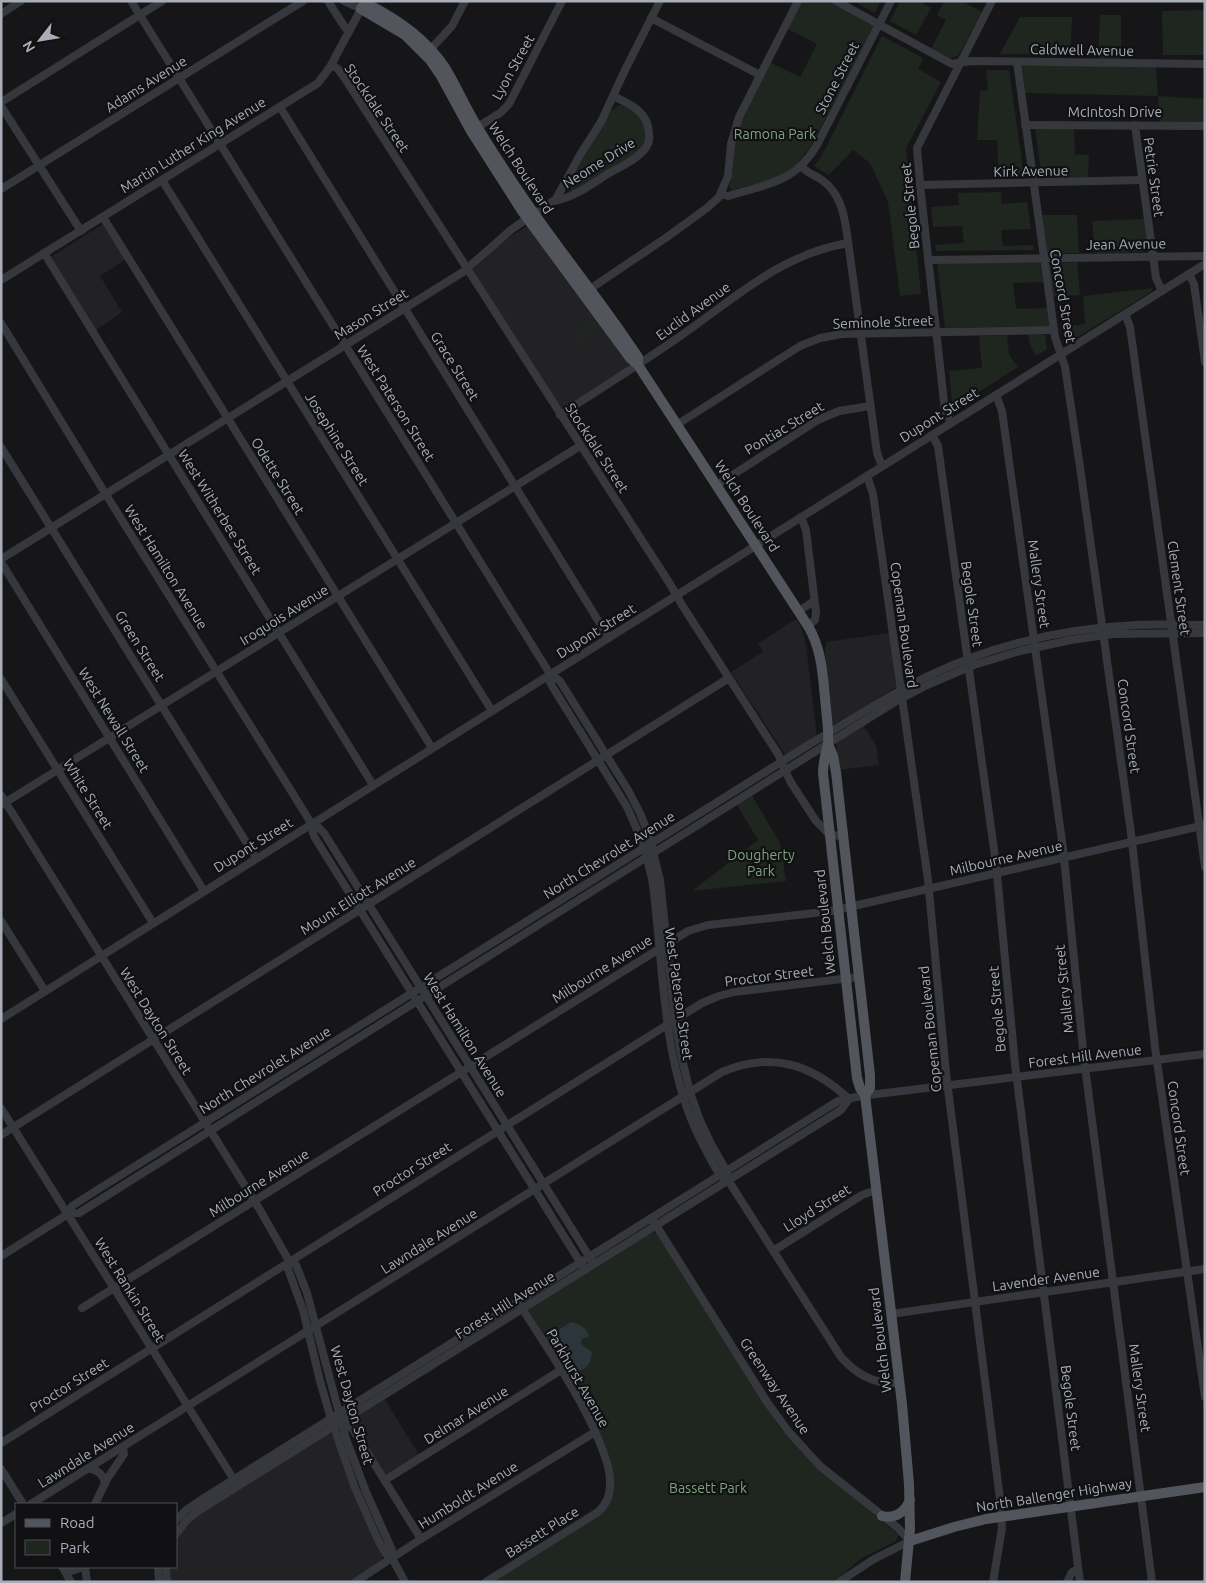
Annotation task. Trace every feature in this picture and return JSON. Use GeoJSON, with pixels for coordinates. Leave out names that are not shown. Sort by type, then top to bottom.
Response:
{"type":"FeatureCollection","features":[{"type":"Feature","properties":{"kind":"main road","name":"Welch Boulevard"},"geometry":{"type":"LineString","coordinates":[[363,4],[428,52],[474,129],[531,216],[587,291],[632,360],[638,365],[678,424],[816,641],[820,653],[828,739],[835,767],[870,1080],[870,1088],[866,1096]]}},
{"type":"Feature","properties":{"kind":"main road","name":"Welch Boulevard"},"geometry":{"type":"LineString","coordinates":[[828,739],[823,773],[845,979],[856,1073],[858,1083],[866,1096],[899,1383],[910,1499],[910,1541],[905,1582]]}},
{"type":"Feature","properties":{"kind":"main road","name":"North Ballenger Highway"},"geometry":{"type":"LineString","coordinates":[[910,1541],[954,1527],[1002,1516],[1205,1487]]}},
{"type":"Feature","properties":{"kind":"main road"},"geometry":{"type":"LineString","coordinates":[[882,1516],[893,1517],[899,1514],[907,1506],[910,1499]]}},
{"type":"Feature","properties":{"kind":"street"},"geometry":{"type":"LineString","coordinates":[[1,14],[21,1]]}},
{"type":"Feature","properties":{"kind":"street","name":"West Paterson Street"},"geometry":{"type":"LineString","coordinates":[[131,1],[550,674],[560,681],[635,803],[652,843],[660,880],[667,943],[671,1022]]}},
{"type":"Feature","properties":{"kind":"street"},"geometry":{"type":"LineString","coordinates":[[1,102],[162,1]]}},
{"type":"Feature","properties":{"kind":"street","name":"Adams Avenue"},"geometry":{"type":"LineString","coordinates":[[1,189],[304,1]]}},
{"type":"Feature","properties":{"kind":"street"},"geometry":{"type":"LineString","coordinates":[[328,1],[346,29],[350,32]]}},
{"type":"Feature","properties":{"kind":"street"},"geometry":{"type":"LineString","coordinates":[[344,1],[363,4]]}},
{"type":"Feature","properties":{"kind":"street"},"geometry":{"type":"LineString","coordinates":[[428,52],[452,26],[465,1]]}},
{"type":"Feature","properties":{"kind":"street","name":"Lyon Street"},"geometry":{"type":"LineString","coordinates":[[474,129],[500,113],[509,104],[562,1]]}},
{"type":"Feature","properties":{"kind":"street","name":"Mason Street"},"geometry":{"type":"LineString","coordinates":[[1,561],[466,269],[503,236],[554,201],[601,122],[660,1]]}},
{"type":"Feature","properties":{"kind":"street"},"geometry":{"type":"LineString","coordinates":[[587,291],[690,221],[710,206],[721,194],[728,176],[731,144],[735,128],[742,110],[798,1]]}},
{"type":"Feature","properties":{"kind":"street","name":"Caldwell Avenue"},"geometry":{"type":"LineString","coordinates":[[836,1],[951,64],[1017,62],[1205,64]]}},
{"type":"Feature","properties":{"kind":"street","name":"Stone Street"},"geometry":{"type":"LineString","coordinates":[[721,194],[728,196],[772,184],[790,175],[802,166],[817,145],[891,1]]}},
{"type":"Feature","properties":{"kind":"street","name":"Begole Street"},"geometry":{"type":"LineString","coordinates":[[950,423],[945,411],[917,156],[919,144],[992,1]]}},
{"type":"Feature","properties":{"kind":"street","name":"Martin Luther King Avenue"},"geometry":{"type":"LineString","coordinates":[[1,280],[318,83],[332,65],[363,4]]}},
{"type":"Feature","properties":{"kind":"street"},"geometry":{"type":"LineString","coordinates":[[651,18],[760,75]]}},
{"type":"Feature","properties":{"kind":"street","name":"Concord Street"},"geometry":{"type":"LineString","coordinates":[[1017,62],[1054,330],[1067,376],[1103,631],[1132,842],[1157,1060],[1205,1397]]}},
{"type":"Feature","properties":{"kind":"street","name":"Stockdale Street"},"geometry":{"type":"LineString","coordinates":[[332,65],[344,77],[676,595],[782,762],[790,781],[814,819],[830,835]]}},
{"type":"Feature","properties":{"kind":"street","name":"Neome Drive"},"geometry":{"type":"LineString","coordinates":[[554,201],[574,195],[639,155],[647,147],[650,136],[644,117],[634,106],[613,96]]}},
{"type":"Feature","properties":{"kind":"street"},"geometry":{"type":"LineString","coordinates":[[1,106],[80,231]]}},
{"type":"Feature","properties":{"kind":"street","name":"Grace Street"},"geometry":{"type":"LineString","coordinates":[[280,107],[609,638]]}},
{"type":"Feature","properties":{"kind":"street","name":"McIntosh Drive"},"geometry":{"type":"LineString","coordinates":[[1025,125],[1205,126]]}},
{"type":"Feature","properties":{"kind":"street","name":"Petrie Street"},"geometry":{"type":"LineString","coordinates":[[1135,125],[1157,282],[1162,291]]}},
{"type":"Feature","properties":{"kind":"street"},"geometry":{"type":"LineString","coordinates":[[802,166],[826,184],[838,197],[843,212],[877,456],[882,466]]}},
{"type":"Feature","properties":{"kind":"street","name":"Josephine Street"},"geometry":{"type":"LineString","coordinates":[[162,180],[492,711]]}},
{"type":"Feature","properties":{"kind":"street","name":"Kirk Avenue"},"geometry":{"type":"LineString","coordinates":[[920,185],[1142,180]]}},
{"type":"Feature","properties":{"kind":"street","name":"Odette Street"},"geometry":{"type":"LineString","coordinates":[[103,217],[432,748]]}},
{"type":"Feature","properties":{"kind":"street","name":"Euclid Avenue"},"geometry":{"type":"LineString","coordinates":[[560,415],[638,365],[764,275],[804,256],[848,243]]}},
{"type":"Feature","properties":{"kind":"street","name":"West Witherbee Street"},"geometry":{"type":"LineString","coordinates":[[44,253],[373,784]]}},
{"type":"Feature","properties":{"kind":"street","name":"Jean Avenue"},"geometry":{"type":"LineString","coordinates":[[928,260],[1205,256]]}},
{"type":"Feature","properties":{"kind":"street","name":"Dupont Street"},"geometry":{"type":"LineString","coordinates":[[1,1019],[1205,264]]}},
{"type":"Feature","properties":{"kind":"street"},"geometry":{"type":"LineString","coordinates":[[1189,274],[1194,284],[1205,362]]}},
{"type":"Feature","properties":{"kind":"street","name":"Clement Street"},"geometry":{"type":"LineString","coordinates":[[1125,314],[1130,327],[1172,629],[1202,826],[1205,866]]}},
{"type":"Feature","properties":{"kind":"street","name":"West Hamilton Avenue"},"geometry":{"type":"LineString","coordinates":[[1,323],[311,823],[314,836],[359,910],[582,1266]]}},
{"type":"Feature","properties":{"kind":"street","name":"Seminole Street"},"geometry":{"type":"LineString","coordinates":[[678,424],[804,344],[816,339],[833,335],[1054,330]]}},
{"type":"Feature","properties":{"kind":"street","name":"Mallery Street"},"geometry":{"type":"LineString","coordinates":[[996,395],[1002,411],[1064,858],[1085,1069],[1152,1582]]}},
{"type":"Feature","properties":{"kind":"street","name":"Pontiac Street"},"geometry":{"type":"LineString","coordinates":[[716,485],[818,420],[839,411],[870,406]]}},
{"type":"Feature","properties":{"kind":"street","name":"Begole Street"},"geometry":{"type":"LineString","coordinates":[[932,435],[938,446],[997,874],[1016,1077],[1080,1582]]}},
{"type":"Feature","properties":{"kind":"street","name":"Iroquois Avenue"},"geometry":{"type":"LineString","coordinates":[[4,804],[580,446]]}},
{"type":"Feature","properties":{"kind":"street","name":"Green Street"},"geometry":{"type":"LineString","coordinates":[[1,447],[256,858]]}},
{"type":"Feature","properties":{"kind":"street","name":"Copeman Boulevard"},"geometry":{"type":"LineString","coordinates":[[867,476],[873,494],[929,889],[948,1086],[1002,1516],[1002,1528],[992,1582]]}},
{"type":"Feature","properties":{"kind":"street"},"geometry":{"type":"LineString","coordinates":[[801,517],[806,530],[816,618],[808,626]]}},
{"type":"Feature","properties":{"kind":"street","name":"West Newall Street"},"geometry":{"type":"LineString","coordinates":[[1,561],[204,891]]}},
{"type":"Feature","properties":{"kind":"street"},"geometry":{"type":"LineString","coordinates":[[799,612],[814,601]]}},
{"type":"Feature","properties":{"kind":"street","name":"North Chevrolet Avenue"},"geometry":{"type":"LineString","coordinates":[[68,1214],[74,1205],[420,987],[782,762],[828,739],[936,672],[1034,643],[1139,625],[1205,633]]}},
{"type":"Feature","properties":{"kind":"street","name":"North Chevrolet Avenue"},"geometry":{"type":"LineString","coordinates":[[1172,629],[1205,625]]}},
{"type":"Feature","properties":{"kind":"street","name":"West Paterson Street"},"geometry":{"type":"LineString","coordinates":[[550,674],[551,684],[627,807],[644,848],[653,885],[671,1022],[682,1059],[687,1094],[724,1172],[833,1348],[844,1361],[870,1379],[887,1384],[899,1383]]}},
{"type":"Feature","properties":{"kind":"street","name":"Mount Elliott Avenue"},"geometry":{"type":"LineString","coordinates":[[1,1135],[729,678]]}},
{"type":"Feature","properties":{"kind":"street","name":"White Street"},"geometry":{"type":"LineString","coordinates":[[1,679],[153,923]]}},
{"type":"Feature","properties":{"kind":"street","name":"North Chevrolet Avenue"},"geometry":{"type":"LineString","coordinates":[[1,1256],[68,1214],[79,1213],[316,1066],[785,771],[828,739]]}},
{"type":"Feature","properties":{"kind":"street","name":"West Dayton Street"},"geometry":{"type":"LineString","coordinates":[[1,795],[4,804],[205,1122],[289,1261],[288,1269],[300,1302],[333,1427],[384,1551],[392,1558],[405,1582]]}},
{"type":"Feature","properties":{"kind":"street","name":"West Hamilton Avenue"},"geometry":{"type":"LineString","coordinates":[[311,823],[324,833],[594,1264]]}},
{"type":"Feature","properties":{"kind":"street","name":"Milbourne Avenue"},"geometry":{"type":"LineString","coordinates":[[82,1308],[692,929],[708,925],[838,910],[1202,826]]}},
{"type":"Feature","properties":{"kind":"street"},"geometry":{"type":"LineString","coordinates":[[830,835],[843,836]]}},
{"type":"Feature","properties":{"kind":"street"},"geometry":{"type":"LineString","coordinates":[[529,920],[534,928]]}},
{"type":"Feature","properties":{"kind":"street"},"geometry":{"type":"LineString","coordinates":[[1,921],[45,991]]}},
{"type":"Feature","properties":{"kind":"street","name":"Proctor Street"},"geometry":{"type":"LineString","coordinates":[[1,1443],[702,1003],[730,992],[858,977]]}},
{"type":"Feature","properties":{"kind":"street","name":"Forest Hill Avenue"},"geometry":{"type":"LineString","coordinates":[[269,1462],[341,1423],[522,1309],[582,1266],[589,1257],[836,1102],[866,1096],[1205,1054]]}},
{"type":"Feature","properties":{"kind":"street"},"geometry":{"type":"LineString","coordinates":[[310,1056],[316,1066]]}},
{"type":"Feature","properties":{"kind":"street","name":"Lawndale Avenue"},"geometry":{"type":"LineString","coordinates":[[33,1503],[713,1077],[731,1068],[750,1063],[788,1064],[810,1071],[826,1079],[849,1099]]}},
{"type":"Feature","properties":{"kind":"street","name":"Forest Hill Avenue"},"geometry":{"type":"LineString","coordinates":[[178,1532],[195,1514],[236,1483],[338,1414],[518,1301],[582,1266],[594,1264],[841,1110],[849,1099]]}},
{"type":"Feature","properties":{"kind":"street","name":"West Rankin Street"},"geometry":{"type":"LineString","coordinates":[[1,1108],[236,1483]]}},
{"type":"Feature","properties":{"kind":"street"},"geometry":{"type":"LineString","coordinates":[[153,1155],[158,1164]]}},
{"type":"Feature","properties":{"kind":"street","name":"Lloyd Street"},"geometry":{"type":"LineString","coordinates":[[773,1251],[862,1195],[876,1190]]}},
{"type":"Feature","properties":{"kind":"street","name":"Greenway Avenue"},"geometry":{"type":"LineString","coordinates":[[651,1218],[782,1424],[820,1466],[902,1532],[910,1541]]}},
{"type":"Feature","properties":{"kind":"street","name":"West Dayton Street"},"geometry":{"type":"LineString","coordinates":[[289,1261],[294,1262],[307,1293],[338,1414],[363,1497]]}},
{"type":"Feature","properties":{"kind":"street","name":"Lavender Avenue"},"geometry":{"type":"LineString","coordinates":[[891,1314],[1205,1269]]}},
{"type":"Feature","properties":{"kind":"street","name":"Parkhurst Avenue"},"geometry":{"type":"LineString","coordinates":[[518,1301],[584,1409],[595,1432],[610,1475],[610,1488],[607,1500]]}},
{"type":"Feature","properties":{"kind":"street"},"geometry":{"type":"LineString","coordinates":[[428,1357],[433,1365]]}},
{"type":"Feature","properties":{"kind":"street","name":"Delmar Avenue"},"geometry":{"type":"LineString","coordinates":[[385,1480],[561,1370]]}},
{"type":"Feature","properties":{"kind":"street"},"geometry":{"type":"LineString","coordinates":[[371,1393],[376,1401]]}},
{"type":"Feature","properties":{"kind":"street"},"geometry":{"type":"LineString","coordinates":[[331,1419],[352,1428],[421,1539]]}},
{"type":"Feature","properties":{"kind":"street","name":"Humboldt Avenue"},"geometry":{"type":"LineString","coordinates":[[355,1582],[595,1432]]}},
{"type":"Feature","properties":{"kind":"street"},"geometry":{"type":"LineString","coordinates":[[96,1503],[124,1454],[123,1447]]}},
{"type":"Feature","properties":{"kind":"street"},"geometry":{"type":"LineString","coordinates":[[1,1469],[22,1503]]}},
{"type":"Feature","properties":{"kind":"street"},"geometry":{"type":"LineString","coordinates":[[88,1469],[94,1469],[99,1473],[104,1478],[105,1484]]}},
{"type":"Feature","properties":{"kind":"street","name":"Forest Hill Avenue"},"geometry":{"type":"LineString","coordinates":[[178,1518],[189,1507],[236,1483]]}},
{"type":"Feature","properties":{"kind":"street","name":"Bassett Place"},"geometry":{"type":"LineString","coordinates":[[486,1582],[591,1516],[607,1500]]}},
{"type":"Feature","properties":{"kind":"street"},"geometry":{"type":"LineString","coordinates":[[1,1523],[15,1515]]}},
{"type":"Feature","properties":{"kind":"street"},"geometry":{"type":"LineString","coordinates":[[839,1582],[867,1563],[910,1541]]}},
{"type":"Feature","properties":{"kind":"street"},"geometry":{"type":"LineString","coordinates":[[62,1568],[71,1571],[81,1568]]}},
{"type":"Feature","properties":{"kind":"street"},"geometry":{"type":"LineString","coordinates":[[62,1568],[71,1582]]}},
{"type":"Feature","properties":{"kind":"street"},"geometry":{"type":"LineString","coordinates":[[84,1568],[87,1582]]}},
{"type":"Feature","properties":{"kind":"street"},"geometry":{"type":"LineString","coordinates":[[158,1568],[159,1582]]}},
{"type":"Feature","properties":{"kind":"street"},"geometry":{"type":"LineString","coordinates":[[166,1568],[167,1582]]}},
{"type":"Feature","properties":{"kind":"street"},"geometry":{"type":"LineString","coordinates":[[1067,1582],[1072,1572],[1078,1569]]}},
{"type":"Feature","properties":{"kind":"shaded area"},"geometry":{"type":"Polygon","coordinates":[[[103,224],[126,259],[100,276],[122,312],[95,331],[51,257],[103,224]]]}},
{"type":"Feature","properties":{"kind":"shaded area"},"geometry":{"type":"Polygon","coordinates":[[[528,226],[629,363],[628,367],[564,408],[560,407],[473,270],[501,242],[528,226]]]}},
{"type":"Feature","properties":{"kind":"shaded area"},"geometry":{"type":"Polygon","coordinates":[[[796,619],[802,629],[806,645],[817,736],[786,756],[731,672],[763,652],[758,644],[796,619]]]}},
{"type":"Feature","properties":{"kind":"shaded area"},"geometry":{"type":"Polygon","coordinates":[[[889,633],[897,687],[833,725],[825,651],[826,642],[889,633]]]}},
{"type":"Feature","properties":{"kind":"shaded area"},"geometry":{"type":"Polygon","coordinates":[[[863,725],[876,745],[879,765],[838,770],[836,743],[863,725]]]}},
{"type":"Feature","properties":{"kind":"shaded area"},"geometry":{"type":"Polygon","coordinates":[[[573,1322],[587,1331],[589,1336],[582,1339],[581,1344],[592,1352],[588,1365],[575,1372],[569,1369],[552,1344],[554,1336],[559,1330],[573,1322]]]}},
{"type":"Feature","properties":{"kind":"shaded area"},"geometry":{"type":"Polygon","coordinates":[[[384,1398],[419,1455],[385,1475],[350,1420],[384,1398]]]}},
{"type":"Feature","properties":{"kind":"shaded area"},"geometry":{"type":"Polygon","coordinates":[[[329,1433],[333,1436],[350,1484],[382,1556],[382,1560],[348,1582],[170,1582],[169,1568],[178,1568],[178,1537],[185,1527],[197,1516],[329,1433]]]}},
{"type":"Feature","properties":{"kind":"green space","name":"Ramona Park"},"geometry":{"type":"Polygon","coordinates":[[[802,1],[828,1],[874,26],[811,146],[795,167],[772,180],[731,190],[729,186],[739,126],[750,98],[769,62],[800,77],[817,44],[788,29],[802,1]]]}},
{"type":"Feature","properties":{"kind":"green space"},"geometry":{"type":"Polygon","coordinates":[[[858,1],[881,1],[875,13],[857,3],[858,1]]]}},
{"type":"Feature","properties":{"kind":"green space"},"geometry":{"type":"Polygon","coordinates":[[[900,1],[919,1],[931,8],[916,35],[890,21],[900,1]]]}},
{"type":"Feature","properties":{"kind":"green space"},"geometry":{"type":"Polygon","coordinates":[[[944,1],[962,1],[982,12],[958,56],[950,58],[931,49],[946,20],[937,15],[944,1]]]}},
{"type":"Feature","properties":{"kind":"green space"},"geometry":{"type":"Polygon","coordinates":[[[1205,10],[1205,55],[1163,55],[1162,11],[1205,10]]]}},
{"type":"Feature","properties":{"kind":"green space"},"geometry":{"type":"Polygon","coordinates":[[[1100,15],[1121,15],[1121,60],[1098,59],[1100,15]]]}},
{"type":"Feature","properties":{"kind":"green space"},"geometry":{"type":"Polygon","coordinates":[[[1020,17],[1072,17],[1070,54],[1000,54],[1020,17]]]}},
{"type":"Feature","properties":{"kind":"green space"},"geometry":{"type":"Polygon","coordinates":[[[882,36],[923,58],[918,69],[941,82],[906,148],[921,294],[900,296],[888,202],[870,163],[853,150],[829,175],[814,166],[821,157],[882,36]]]}},
{"type":"Feature","properties":{"kind":"green space"},"geometry":{"type":"Polygon","coordinates":[[[1022,66],[1156,66],[1158,96],[1025,93],[1022,66]]]}},
{"type":"Feature","properties":{"kind":"green space"},"geometry":{"type":"Polygon","coordinates":[[[986,70],[1009,70],[1024,175],[999,176],[997,140],[977,140],[980,91],[988,90],[986,70]]]}},
{"type":"Feature","properties":{"kind":"green space"},"geometry":{"type":"Polygon","coordinates":[[[1158,96],[1205,99],[1205,122],[1160,123],[1158,96]]]}},
{"type":"Feature","properties":{"kind":"green space"},"geometry":{"type":"Polygon","coordinates":[[[619,105],[630,108],[640,116],[643,122],[646,139],[641,151],[574,192],[568,191],[568,184],[611,111],[619,105]]]}},
{"type":"Feature","properties":{"kind":"green space"},"geometry":{"type":"Polygon","coordinates":[[[1074,127],[1075,154],[1089,155],[1088,178],[1042,179],[1035,128],[1074,127]]]}},
{"type":"Feature","properties":{"kind":"green space"},"geometry":{"type":"Polygon","coordinates":[[[1001,192],[1002,204],[1027,202],[1031,229],[1001,230],[1003,246],[1033,245],[1034,250],[936,251],[935,245],[964,243],[962,226],[933,227],[931,207],[959,205],[958,193],[1001,192]]]}},
{"type":"Feature","properties":{"kind":"green space"},"geometry":{"type":"Polygon","coordinates":[[[1042,215],[1077,215],[1079,253],[1047,253],[1042,215]]]}},
{"type":"Feature","properties":{"kind":"green space"},"geometry":{"type":"Polygon","coordinates":[[[1145,219],[1148,246],[1143,252],[1095,253],[1092,221],[1145,219]]]}},
{"type":"Feature","properties":{"kind":"green space"},"geometry":{"type":"Polygon","coordinates":[[[1040,262],[1043,282],[1013,283],[1016,309],[1048,308],[1050,326],[945,328],[937,263],[1040,262]]]}},
{"type":"Feature","properties":{"kind":"green space"},"geometry":{"type":"Polygon","coordinates":[[[1077,262],[1080,295],[1052,297],[1049,264],[1077,262]]]}},
{"type":"Feature","properties":{"kind":"green space"},"geometry":{"type":"Polygon","coordinates":[[[1153,288],[1151,292],[1071,341],[1068,341],[1063,327],[1085,324],[1083,296],[1153,288]]]}},
{"type":"Feature","properties":{"kind":"green space"},"geometry":{"type":"Polygon","coordinates":[[[593,319],[598,327],[576,342],[571,334],[593,319]]]}},
{"type":"Feature","properties":{"kind":"green space"},"geometry":{"type":"Polygon","coordinates":[[[1028,334],[1045,335],[1047,349],[1036,356],[1030,345],[1028,334]]]}},
{"type":"Feature","properties":{"kind":"green space"},"geometry":{"type":"Polygon","coordinates":[[[1007,335],[1009,355],[1018,367],[960,404],[955,404],[952,401],[949,371],[982,368],[979,336],[1007,335]]]}},
{"type":"Feature","properties":{"kind":"green space","name":"Dougherty Park"},"geometry":{"type":"Polygon","coordinates":[[[752,796],[780,843],[786,881],[692,891],[758,840],[737,805],[752,796]]]}},
{"type":"Feature","properties":{"kind":"green space","name":"Bassett Park"},"geometry":{"type":"Polygon","coordinates":[[[652,1231],[657,1234],[780,1428],[816,1467],[899,1535],[896,1541],[862,1558],[833,1582],[493,1582],[605,1510],[610,1465],[529,1309],[652,1231]]]}}]}
